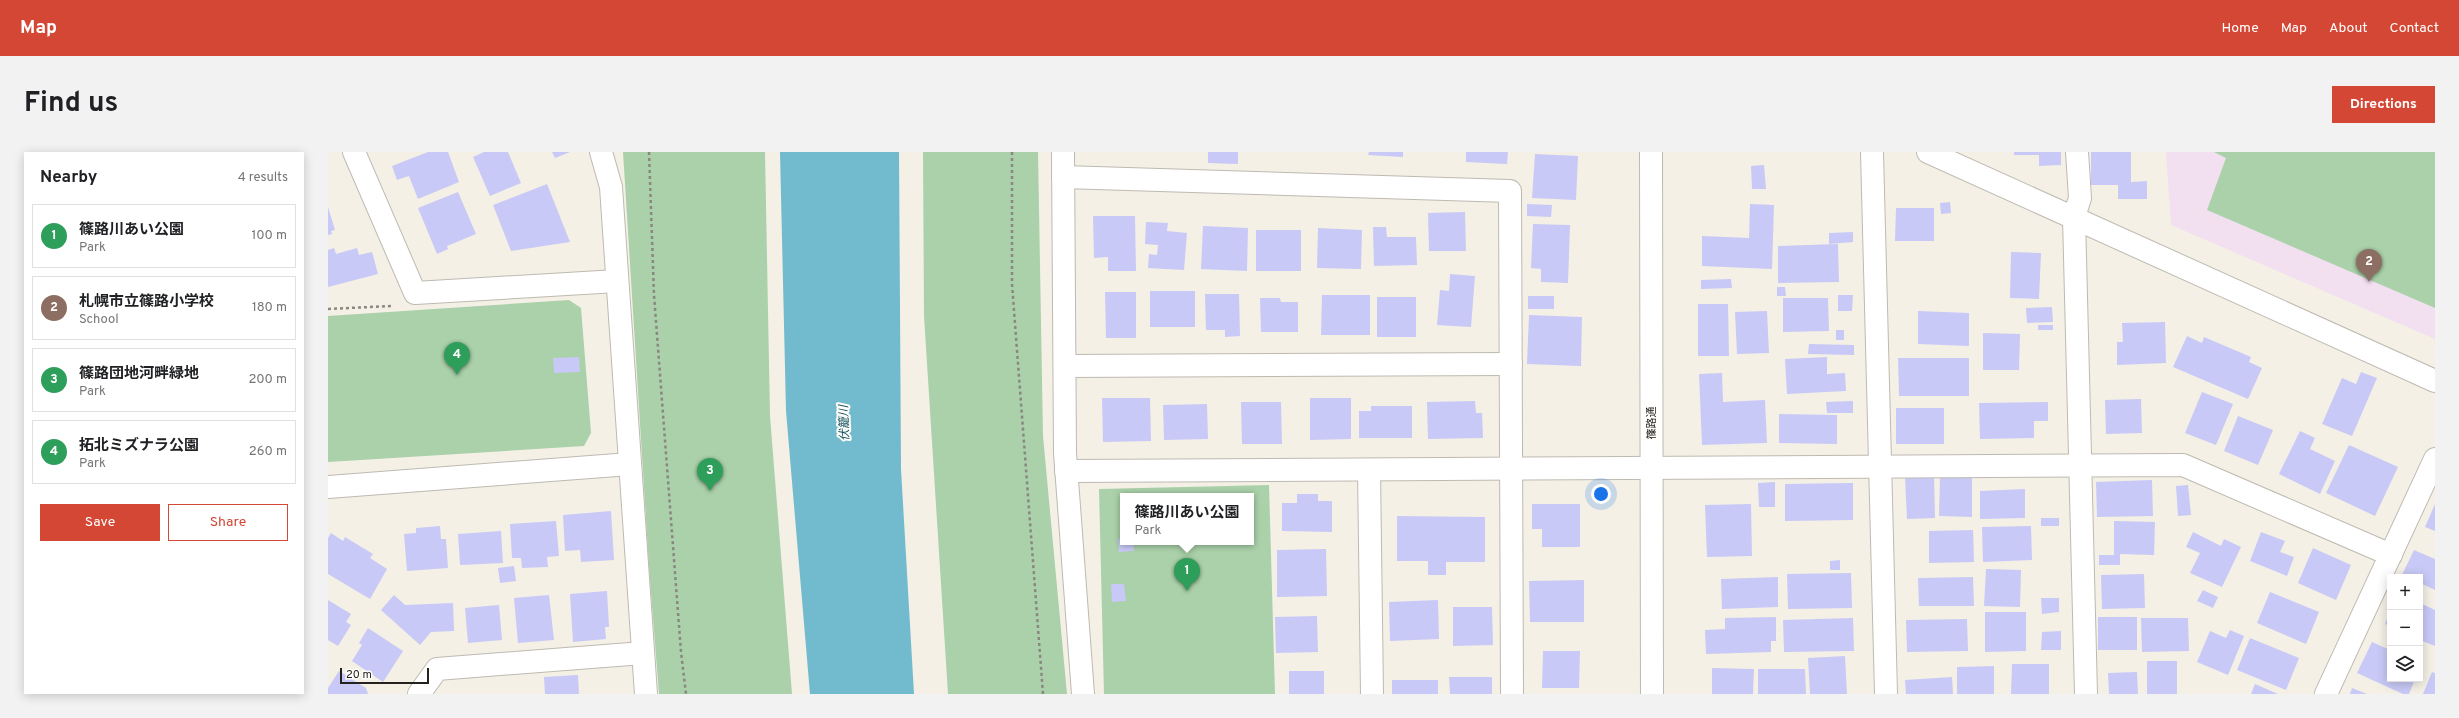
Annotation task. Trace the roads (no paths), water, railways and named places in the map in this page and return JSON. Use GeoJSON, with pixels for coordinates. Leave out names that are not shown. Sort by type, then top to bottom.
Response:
{"type":"FeatureCollection","features":[{"type":"Feature","properties":{"kind":"street"},"geometry":{"type":"LineString","coordinates":[[354,152],[415,293],[617,281]]}},
{"type":"Feature","properties":{"kind":"street"},"geometry":{"type":"LineString","coordinates":[[601,152],[611,187],[646,694]]}},
{"type":"Feature","properties":{"kind":"street"},"geometry":{"type":"LineString","coordinates":[[1063,152],[1066,471],[1084,694]]}},
{"type":"Feature","properties":{"kind":"street","name":"篠路通"},"geometry":{"type":"LineString","coordinates":[[1651,152],[1652,694]]}},
{"type":"Feature","properties":{"kind":"street"},"geometry":{"type":"LineString","coordinates":[[1872,152],[1886,694]]}},
{"type":"Feature","properties":{"kind":"street"},"geometry":{"type":"LineString","coordinates":[[1928,152],[2435,381]]}},
{"type":"Feature","properties":{"kind":"street"},"geometry":{"type":"LineString","coordinates":[[2077,152],[2080,198],[2074,217],[2082,465],[2086,694]]}},
{"type":"Feature","properties":{"kind":"street"},"geometry":{"type":"LineString","coordinates":[[1063,177],[1510,191],[1512,694]]}},
{"type":"Feature","properties":{"kind":"street"},"geometry":{"type":"LineString","coordinates":[[1064,366],[1511,364]]}},
{"type":"Feature","properties":{"kind":"street"},"geometry":{"type":"LineString","coordinates":[[2326,694],[2435,459]]}},
{"type":"Feature","properties":{"kind":"street"},"geometry":{"type":"LineString","coordinates":[[328,487],[630,464]]}},
{"type":"Feature","properties":{"kind":"street"},"geometry":{"type":"LineString","coordinates":[[1066,471],[2183,465],[2391,555]]}},
{"type":"Feature","properties":{"kind":"street"},"geometry":{"type":"LineString","coordinates":[[1369,470],[1372,694]]}},
{"type":"Feature","properties":{"kind":"street"},"geometry":{"type":"LineString","coordinates":[[419,694],[437,668],[643,653]]}},
{"type":"Feature","properties":{"kind":"water","name":"伏籠川"},"geometry":{"type":"Polygon","coordinates":[[[780,152],[899,152],[901,469],[914,694],[810,694],[786,411],[780,152]]]}},
{"type":"Feature","properties":{"kind":"place","name":"札幌市立篠路小学校"},"geometry":{"type":"Point","coordinates":[2369,282]}},
{"type":"Feature","properties":{"kind":"place","name":"拓北ミズナラ公園"},"geometry":{"type":"Point","coordinates":[457,375]}},
{"type":"Feature","properties":{"kind":"place","name":"篠路団地河畔緑地"},"geometry":{"type":"Point","coordinates":[710,491]}},
{"type":"Feature","properties":{"kind":"place","name":"篠路川あい公園"},"geometry":{"type":"Point","coordinates":[1187,591]}}]}
